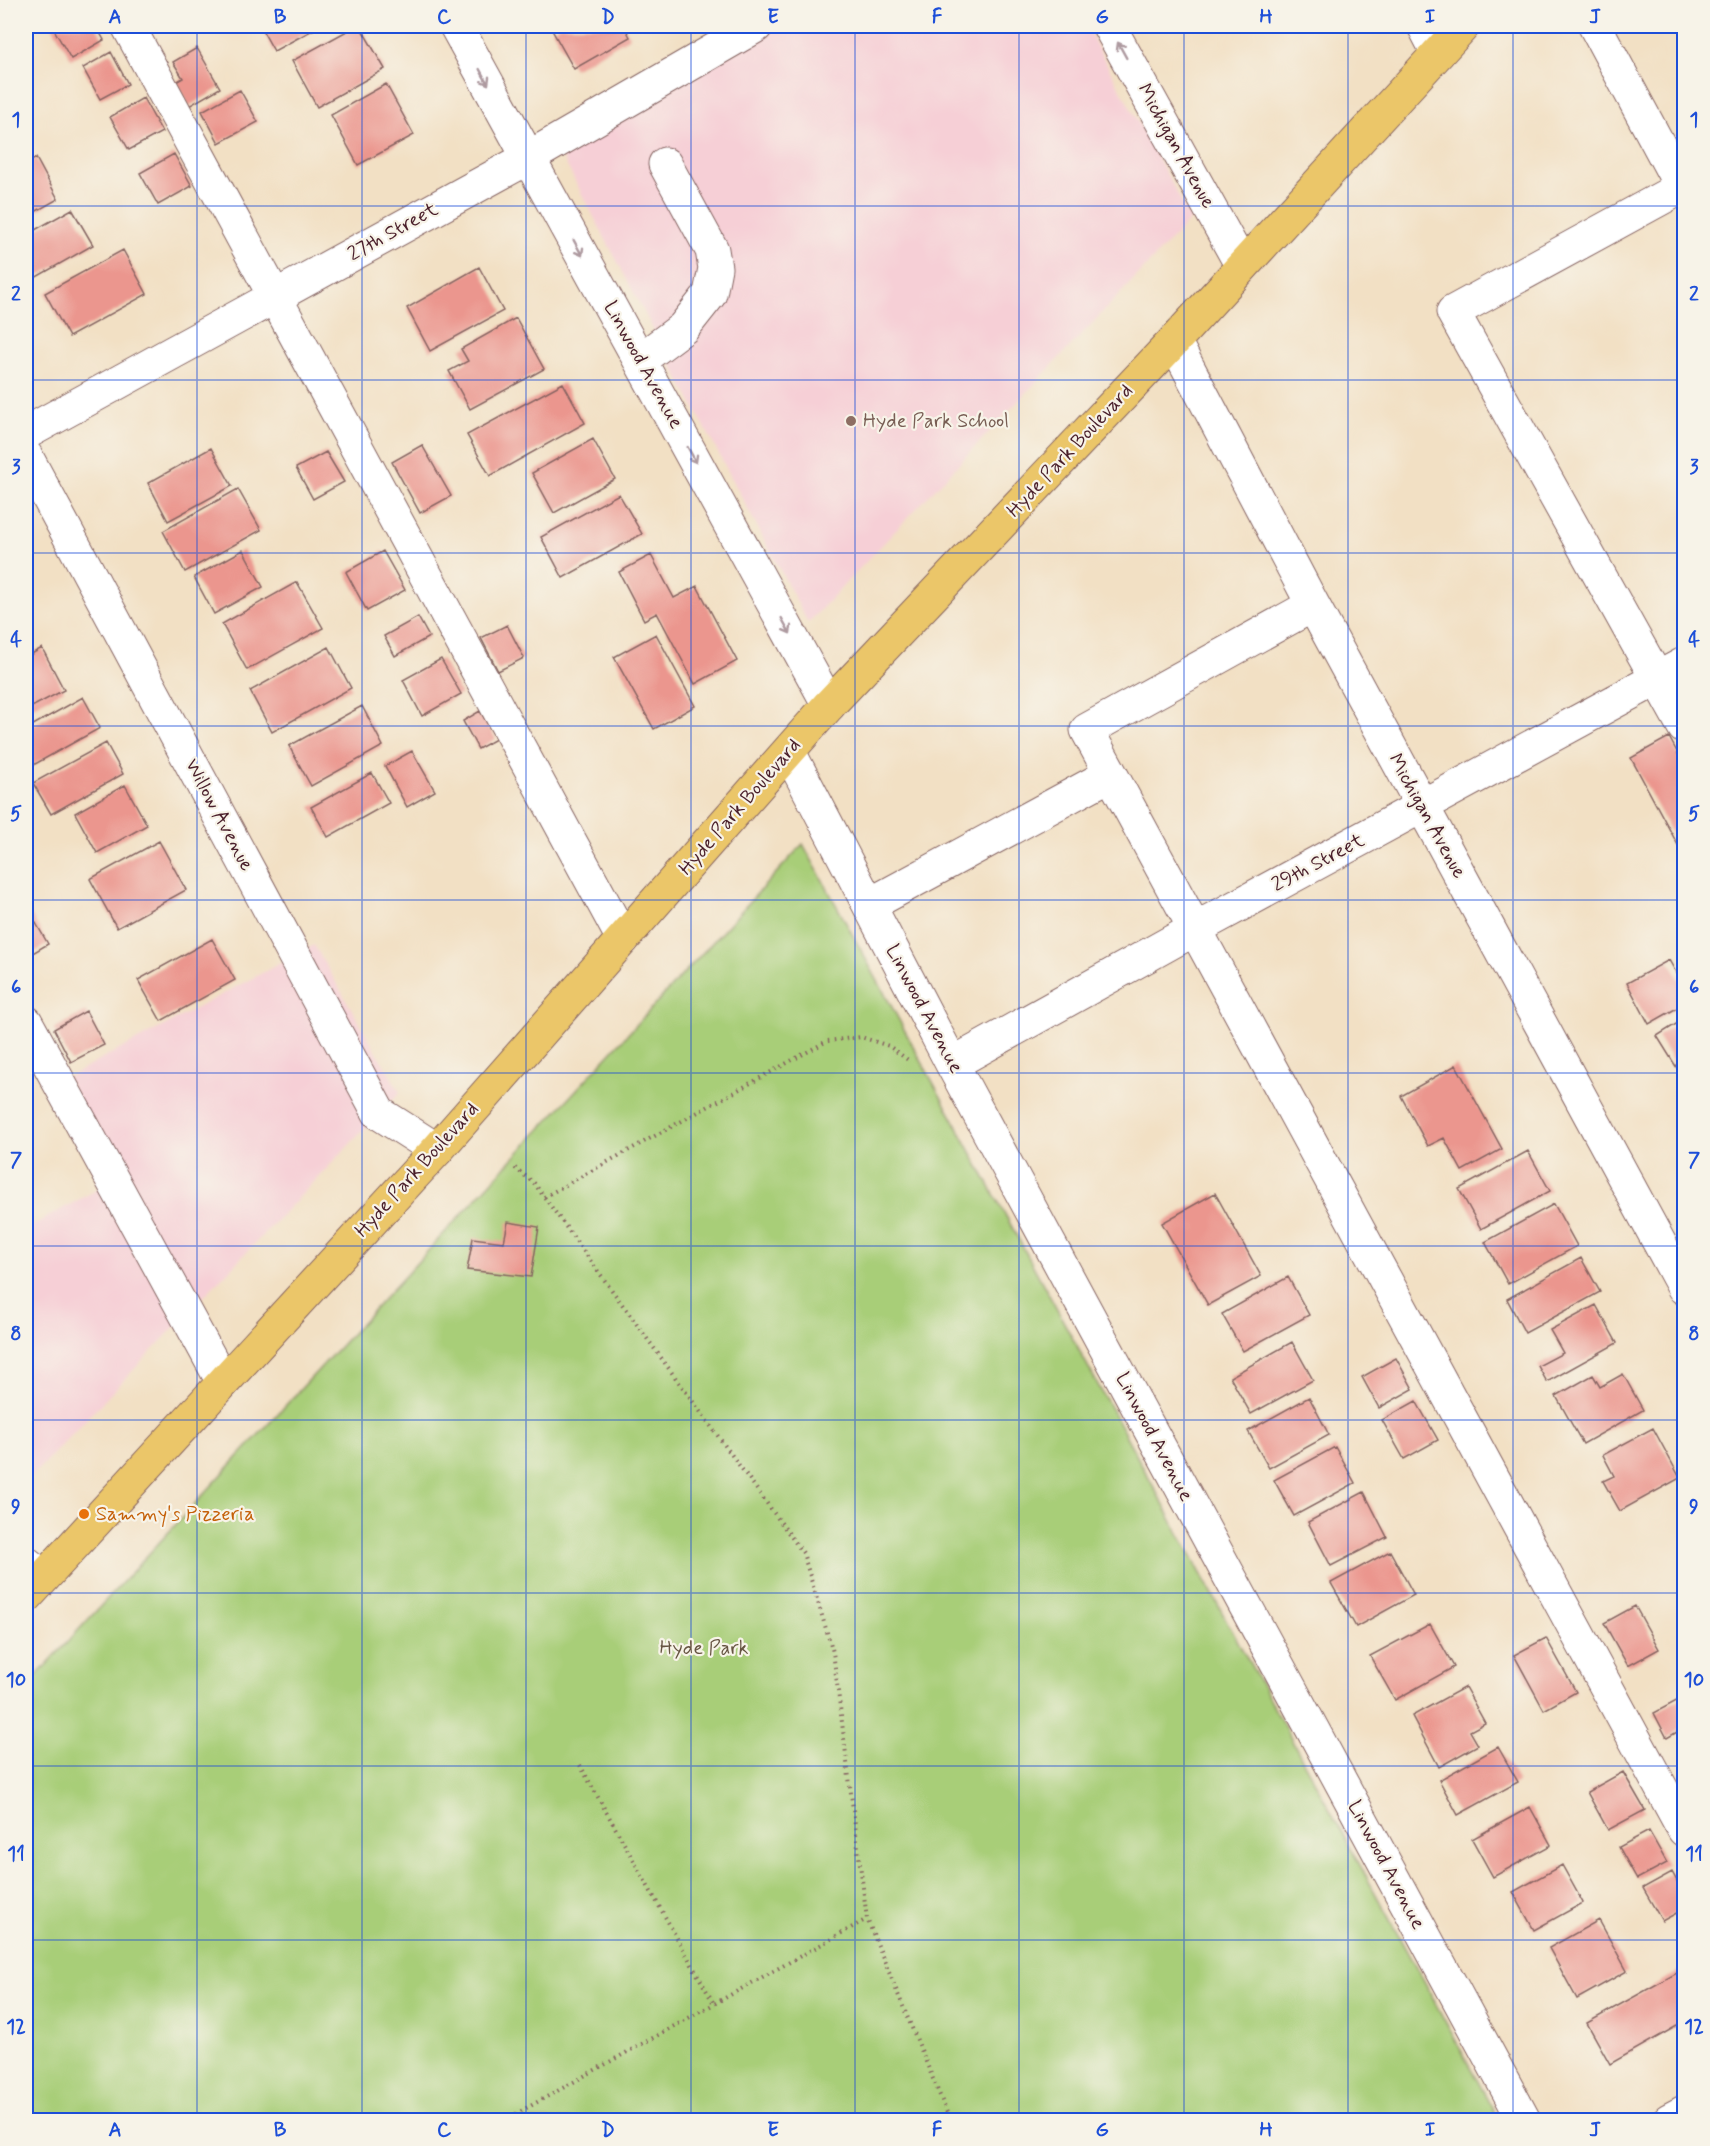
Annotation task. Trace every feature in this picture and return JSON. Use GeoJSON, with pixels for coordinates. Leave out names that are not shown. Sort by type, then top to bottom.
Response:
{"type":"FeatureCollection","features":[{"type":"Feature","properties":{"kind":"main road","name":"Hyde Park Boulevard"},"geometry":{"type":"LineString","coordinates":[[32,1579],[223,1382],[437,1150],[829,705],[1174,341],[1242,266],[1431,39],[1463,26]]}},
{"type":"Feature","properties":{"kind":"street"},"geometry":{"type":"LineString","coordinates":[[128,26],[623,939]]}},
{"type":"Feature","properties":{"kind":"street","name":"Linwood Avenue"},"geometry":{"type":"LineString","coordinates":[[456,26],[829,705]]}},
{"type":"Feature","properties":{"kind":"street","name":"27th Street"},"geometry":{"type":"LineString","coordinates":[[26,433],[528,158],[756,26]]}},
{"type":"Feature","properties":{"kind":"street","name":"Michigan Avenue"},"geometry":{"type":"LineString","coordinates":[[1109,26],[1242,266]]}},
{"type":"Feature","properties":{"kind":"street"},"geometry":{"type":"LineString","coordinates":[[1595,26],[1683,190],[1453,312],[1671,672],[1684,727]]}},
{"type":"Feature","properties":{"kind":"street"},"geometry":{"type":"LineString","coordinates":[[640,360],[682,328],[710,294],[715,268],[712,250],[665,164]]}},
{"type":"Feature","properties":{"kind":"street","name":"Michigan Avenue"},"geometry":{"type":"LineString","coordinates":[[1174,341],[1313,605],[1684,1288]]}},
{"type":"Feature","properties":{"kind":"street","name":"Willow Avenue"},"geometry":{"type":"LineString","coordinates":[[26,456],[380,1113],[437,1150]]}},
{"type":"Feature","properties":{"kind":"street"},"geometry":{"type":"LineString","coordinates":[[1313,605],[1087,730],[1684,1830]]}},
{"type":"Feature","properties":{"kind":"street","name":"29th Street"},"geometry":{"type":"LineString","coordinates":[[952,1064],[1195,929],[1671,672]]}},
{"type":"Feature","properties":{"kind":"street","name":"Linwood Avenue"},"geometry":{"type":"LineString","coordinates":[[789,752],[952,1064],[1524,2121]]}},
{"type":"Feature","properties":{"kind":"street"},"geometry":{"type":"LineString","coordinates":[[869,905],[1111,774]]}},
{"type":"Feature","properties":{"kind":"street"},"geometry":{"type":"LineString","coordinates":[[26,1022],[223,1382]]}},
{"type":"Feature","properties":{"kind":"street"},"geometry":{"type":"LineString","coordinates":[[1669,2121],[1684,2112]]}},
{"type":"Feature","properties":{"kind":"path"},"geometry":{"type":"LineString","coordinates":[[544,1197],[827,1041],[861,1037],[889,1046],[914,1065]]}},
{"type":"Feature","properties":{"kind":"path"},"geometry":{"type":"LineString","coordinates":[[515,1168],[534,1183],[802,1553],[833,1652],[867,1919],[950,2121]]}},
{"type":"Feature","properties":{"kind":"path"},"geometry":{"type":"LineString","coordinates":[[580,1765],[714,2004]]}},
{"type":"Feature","properties":{"kind":"path"},"geometry":{"type":"LineString","coordinates":[[505,2121],[867,1919]]}},
{"type":"Feature","properties":{"kind":"shaded area","name":"Hyde Park School"},"geometry":{"type":"Polygon","coordinates":[[[781,26],[1086,26],[1191,219],[808,623],[558,149],[781,26]]]}},
{"type":"Feature","properties":{"kind":"shaded area"},"geometry":{"type":"Polygon","coordinates":[[[314,945],[400,1092],[26,1482],[26,1229],[118,1178],[67,1078],[314,945]]]}},
{"type":"Feature","properties":{"kind":"green space","name":"Hyde Park"},"geometry":{"type":"Polygon","coordinates":[[[803,844],[1499,2120],[26,2120],[26,1687],[803,844]]]}},
{"type":"Feature","properties":{"kind":"building"},"geometry":{"type":"Polygon","coordinates":[[[52,26],[96,26],[104,40],[71,59],[52,26]]]}},
{"type":"Feature","properties":{"kind":"building"},"geometry":{"type":"Polygon","coordinates":[[[260,26],[320,26],[274,51],[260,26]]]}},
{"type":"Feature","properties":{"kind":"building"},"geometry":{"type":"Polygon","coordinates":[[[356,26],[360,26],[385,69],[317,107],[292,61],[356,26]]]}},
{"type":"Feature","properties":{"kind":"building"},"geometry":{"type":"Polygon","coordinates":[[[560,26],[624,26],[630,37],[574,69],[552,30],[560,26]]]}},
{"type":"Feature","properties":{"kind":"building"},"geometry":{"type":"Polygon","coordinates":[[[197,48],[220,88],[189,106],[176,82],[183,78],[173,62],[197,48]]]}},
{"type":"Feature","properties":{"kind":"building"},"geometry":{"type":"Polygon","coordinates":[[[111,52],[128,84],[100,99],[83,68],[111,52]]]}},
{"type":"Feature","properties":{"kind":"building"},"geometry":{"type":"Polygon","coordinates":[[[386,84],[414,135],[358,165],[331,115],[386,84]]]}},
{"type":"Feature","properties":{"kind":"building"},"geometry":{"type":"Polygon","coordinates":[[[240,90],[258,122],[219,143],[202,111],[240,90]]]}},
{"type":"Feature","properties":{"kind":"building"},"geometry":{"type":"Polygon","coordinates":[[[143,98],[162,132],[129,150],[110,117],[143,98]]]}},
{"type":"Feature","properties":{"kind":"building"},"geometry":{"type":"Polygon","coordinates":[[[174,154],[192,186],[158,205],[140,173],[174,154]]]}},
{"type":"Feature","properties":{"kind":"building"},"geometry":{"type":"Polygon","coordinates":[[[36,158],[58,199],[26,217],[26,164],[36,158]]]}},
{"type":"Feature","properties":{"kind":"building"},"geometry":{"type":"Polygon","coordinates":[[[72,209],[93,245],[26,283],[26,235],[72,209]]]}},
{"type":"Feature","properties":{"kind":"building"},"geometry":{"type":"Polygon","coordinates":[[[123,250],[147,294],[69,337],[45,293],[123,250]]]}},
{"type":"Feature","properties":{"kind":"building"},"geometry":{"type":"Polygon","coordinates":[[[479,267],[503,311],[430,351],[407,308],[479,267]]]}},
{"type":"Feature","properties":{"kind":"building"},"geometry":{"type":"Polygon","coordinates":[[[516,318],[544,369],[470,409],[449,371],[468,361],[461,349],[516,318]]]}},
{"type":"Feature","properties":{"kind":"building"},"geometry":{"type":"Polygon","coordinates":[[[563,383],[585,423],[490,476],[467,435],[563,383]]]}},
{"type":"Feature","properties":{"kind":"building"},"geometry":{"type":"Polygon","coordinates":[[[593,439],[615,479],[554,513],[532,473],[593,439]]]}},
{"type":"Feature","properties":{"kind":"building"},"geometry":{"type":"Polygon","coordinates":[[[422,445],[451,496],[420,513],[392,462],[422,445]]]}},
{"type":"Feature","properties":{"kind":"building"},"geometry":{"type":"Polygon","coordinates":[[[211,448],[232,486],[168,521],[148,483],[211,448]]]}},
{"type":"Feature","properties":{"kind":"building"},"geometry":{"type":"Polygon","coordinates":[[[326,452],[344,482],[313,499],[296,468],[326,452]]]}},
{"type":"Feature","properties":{"kind":"building"},"geometry":{"type":"Polygon","coordinates":[[[238,489],[261,530],[185,572],[163,531],[238,489]]]}},
{"type":"Feature","properties":{"kind":"building"},"geometry":{"type":"Polygon","coordinates":[[[619,494],[642,534],[563,578],[541,537],[619,494]]]}},
{"type":"Feature","properties":{"kind":"building"},"geometry":{"type":"Polygon","coordinates":[[[243,550],[263,587],[214,614],[194,577],[243,550]]]}},
{"type":"Feature","properties":{"kind":"building"},"geometry":{"type":"Polygon","coordinates":[[[383,551],[405,590],[367,611],[346,572],[383,551]]]}},
{"type":"Feature","properties":{"kind":"building"},"geometry":{"type":"Polygon","coordinates":[[[651,555],[674,598],[697,586],[737,661],[695,684],[657,613],[644,620],[619,572],[651,555]]]}},
{"type":"Feature","properties":{"kind":"building"},"geometry":{"type":"Polygon","coordinates":[[[297,582],[323,628],[247,670],[222,624],[297,582]]]}},
{"type":"Feature","properties":{"kind":"building"},"geometry":{"type":"Polygon","coordinates":[[[418,617],[429,637],[395,656],[384,636],[418,617]]]}},
{"type":"Feature","properties":{"kind":"building"},"geometry":{"type":"Polygon","coordinates":[[[507,625],[524,658],[498,671],[481,638],[507,625]]]}},
{"type":"Feature","properties":{"kind":"building"},"geometry":{"type":"Polygon","coordinates":[[[656,634],[695,706],[654,729],[614,657],[656,634]]]}},
{"type":"Feature","properties":{"kind":"building"},"geometry":{"type":"Polygon","coordinates":[[[329,647],[351,688],[272,732],[250,691],[329,647]]]}},
{"type":"Feature","properties":{"kind":"building"},"geometry":{"type":"Polygon","coordinates":[[[42,648],[64,690],[26,710],[26,657],[42,648]]]}},
{"type":"Feature","properties":{"kind":"building"},"geometry":{"type":"Polygon","coordinates":[[[441,659],[461,694],[422,716],[403,680],[441,659]]]}},
{"type":"Feature","properties":{"kind":"building"},"geometry":{"type":"Polygon","coordinates":[[[83,697],[100,728],[28,768],[26,729],[83,697]]]}},
{"type":"Feature","properties":{"kind":"building"},"geometry":{"type":"Polygon","coordinates":[[[362,706],[383,746],[311,786],[289,746],[362,706]]]}},
{"type":"Feature","properties":{"kind":"building"},"geometry":{"type":"Polygon","coordinates":[[[480,711],[496,739],[478,749],[463,721],[480,711]]]}},
{"type":"Feature","properties":{"kind":"building"},"geometry":{"type":"Polygon","coordinates":[[[1669,737],[1684,765],[1684,844],[1679,847],[1631,758],[1669,737]]]}},
{"type":"Feature","properties":{"kind":"building"},"geometry":{"type":"Polygon","coordinates":[[[106,743],[123,774],[51,814],[33,783],[106,743]]]}},
{"type":"Feature","properties":{"kind":"building"},"geometry":{"type":"Polygon","coordinates":[[[412,751],[435,791],[407,807],[385,766],[412,751]]]}},
{"type":"Feature","properties":{"kind":"building"},"geometry":{"type":"Polygon","coordinates":[[[372,773],[389,803],[328,837],[311,807],[372,773]]]}},
{"type":"Feature","properties":{"kind":"building"},"geometry":{"type":"Polygon","coordinates":[[[125,785],[147,825],[97,853],[75,813],[125,785]]]}},
{"type":"Feature","properties":{"kind":"building"},"geometry":{"type":"Polygon","coordinates":[[[159,841],[186,890],[117,928],[90,879],[159,841]]]}},
{"type":"Feature","properties":{"kind":"building"},"geometry":{"type":"Polygon","coordinates":[[[29,911],[48,944],[26,957],[26,913],[29,911]]]}},
{"type":"Feature","properties":{"kind":"building"},"geometry":{"type":"Polygon","coordinates":[[[212,939],[235,980],[161,1021],[138,980],[212,939]]]}},
{"type":"Feature","properties":{"kind":"building"},"geometry":{"type":"Polygon","coordinates":[[[1669,960],[1684,987],[1684,1004],[1649,1024],[1627,983],[1669,960]]]}},
{"type":"Feature","properties":{"kind":"building"},"geometry":{"type":"Polygon","coordinates":[[[86,1011],[104,1045],[71,1062],[54,1029],[86,1011]]]}},
{"type":"Feature","properties":{"kind":"building"},"geometry":{"type":"Polygon","coordinates":[[[1684,1019],[1684,1070],[1680,1073],[1657,1036],[1684,1019]]]}},
{"type":"Feature","properties":{"kind":"building"},"geometry":{"type":"Polygon","coordinates":[[[1456,1065],[1502,1149],[1462,1171],[1444,1138],[1428,1146],[1401,1096],[1456,1065]]]}},
{"type":"Feature","properties":{"kind":"building"},"geometry":{"type":"Polygon","coordinates":[[[1528,1151],[1550,1191],[1481,1229],[1459,1189],[1528,1151]]]}},
{"type":"Feature","properties":{"kind":"building"},"geometry":{"type":"Polygon","coordinates":[[[1215,1193],[1261,1276],[1208,1305],[1162,1223],[1215,1193]]]}},
{"type":"Feature","properties":{"kind":"building"},"geometry":{"type":"Polygon","coordinates":[[[1554,1204],[1577,1246],[1508,1284],[1485,1242],[1554,1204]]]}},
{"type":"Feature","properties":{"kind":"building"},"geometry":{"type":"Polygon","coordinates":[[[508,1222],[539,1227],[531,1277],[467,1270],[473,1238],[504,1242],[508,1222]]]}},
{"type":"Feature","properties":{"kind":"building"},"geometry":{"type":"Polygon","coordinates":[[[1581,1258],[1600,1292],[1525,1333],[1507,1299],[1581,1258]]]}},
{"type":"Feature","properties":{"kind":"building"},"geometry":{"type":"Polygon","coordinates":[[[1288,1277],[1309,1315],[1243,1351],[1222,1314],[1288,1277]]]}},
{"type":"Feature","properties":{"kind":"building"},"geometry":{"type":"Polygon","coordinates":[[[1596,1305],[1617,1343],[1547,1382],[1538,1366],[1563,1353],[1550,1330],[1596,1305]]]}},
{"type":"Feature","properties":{"kind":"building"},"geometry":{"type":"Polygon","coordinates":[[[1292,1342],[1313,1380],[1251,1414],[1230,1377],[1292,1342]]]}},
{"type":"Feature","properties":{"kind":"building"},"geometry":{"type":"Polygon","coordinates":[[[1396,1358],[1413,1389],[1379,1408],[1362,1377],[1396,1358]]]}},
{"type":"Feature","properties":{"kind":"building"},"geometry":{"type":"Polygon","coordinates":[[[1623,1374],[1643,1410],[1583,1444],[1556,1396],[1593,1375],[1600,1387],[1623,1374]]]}},
{"type":"Feature","properties":{"kind":"building"},"geometry":{"type":"Polygon","coordinates":[[[1309,1397],[1329,1435],[1269,1468],[1248,1431],[1309,1397]]]}},
{"type":"Feature","properties":{"kind":"building"},"geometry":{"type":"Polygon","coordinates":[[[1416,1401],[1438,1440],[1404,1459],[1382,1420],[1416,1401]]]}},
{"type":"Feature","properties":{"kind":"building"},"geometry":{"type":"Polygon","coordinates":[[[1653,1428],[1680,1478],[1620,1511],[1603,1481],[1614,1476],[1603,1455],[1653,1428]]]}},
{"type":"Feature","properties":{"kind":"building"},"geometry":{"type":"Polygon","coordinates":[[[1335,1447],[1355,1483],[1294,1516],[1274,1480],[1335,1447]]]}},
{"type":"Feature","properties":{"kind":"building"},"geometry":{"type":"Polygon","coordinates":[[[1364,1492],[1387,1537],[1331,1566],[1308,1522],[1364,1492]]]}},
{"type":"Feature","properties":{"kind":"building"},"geometry":{"type":"Polygon","coordinates":[[[1390,1551],[1414,1595],[1356,1627],[1331,1583],[1390,1551]]]}},
{"type":"Feature","properties":{"kind":"building"},"geometry":{"type":"Polygon","coordinates":[[[1635,1606],[1659,1649],[1628,1666],[1604,1623],[1635,1606]]]}},
{"type":"Feature","properties":{"kind":"building"},"geometry":{"type":"Polygon","coordinates":[[[1430,1624],[1454,1667],[1395,1700],[1370,1656],[1430,1624]]]}},
{"type":"Feature","properties":{"kind":"building"},"geometry":{"type":"Polygon","coordinates":[[[1546,1638],[1576,1692],[1544,1710],[1514,1655],[1546,1638]]]}},
{"type":"Feature","properties":{"kind":"building"},"geometry":{"type":"Polygon","coordinates":[[[1465,1687],[1485,1723],[1470,1731],[1478,1745],[1439,1767],[1412,1716],[1465,1687]]]}},
{"type":"Feature","properties":{"kind":"building"},"geometry":{"type":"Polygon","coordinates":[[[1684,1697],[1684,1728],[1667,1738],[1654,1713],[1684,1697]]]}},
{"type":"Feature","properties":{"kind":"building"},"geometry":{"type":"Polygon","coordinates":[[[1498,1747],[1518,1782],[1458,1815],[1439,1780],[1498,1747]]]}},
{"type":"Feature","properties":{"kind":"building"},"geometry":{"type":"Polygon","coordinates":[[[1623,1772],[1645,1810],[1608,1830],[1587,1792],[1623,1772]]]}},
{"type":"Feature","properties":{"kind":"building"},"geometry":{"type":"Polygon","coordinates":[[[1530,1807],[1551,1845],[1493,1877],[1472,1839],[1530,1807]]]}},
{"type":"Feature","properties":{"kind":"building"},"geometry":{"type":"Polygon","coordinates":[[[1649,1831],[1667,1863],[1637,1879],[1619,1847],[1649,1831]]]}},
{"type":"Feature","properties":{"kind":"building"},"geometry":{"type":"Polygon","coordinates":[[[1562,1865],[1583,1903],[1534,1930],[1513,1892],[1562,1865]]]}},
{"type":"Feature","properties":{"kind":"building"},"geometry":{"type":"Polygon","coordinates":[[[1672,1872],[1684,1894],[1684,1909],[1662,1921],[1643,1888],[1672,1872]]]}},
{"type":"Feature","properties":{"kind":"building"},"geometry":{"type":"Polygon","coordinates":[[[1599,1920],[1627,1971],[1577,1999],[1549,1948],[1599,1920]]]}},
{"type":"Feature","properties":{"kind":"building"},"geometry":{"type":"Polygon","coordinates":[[[1684,1969],[1684,2022],[1610,2064],[1587,2023],[1684,1969]]]}},
{"type":"Feature","properties":{"kind":"place","name":"Hyde Park School"},"geometry":{"type":"Point","coordinates":[851,421]}},
{"type":"Feature","properties":{"kind":"place","name":"Sammy's Pizzeria"},"geometry":{"type":"Point","coordinates":[84,1514]}}]}
